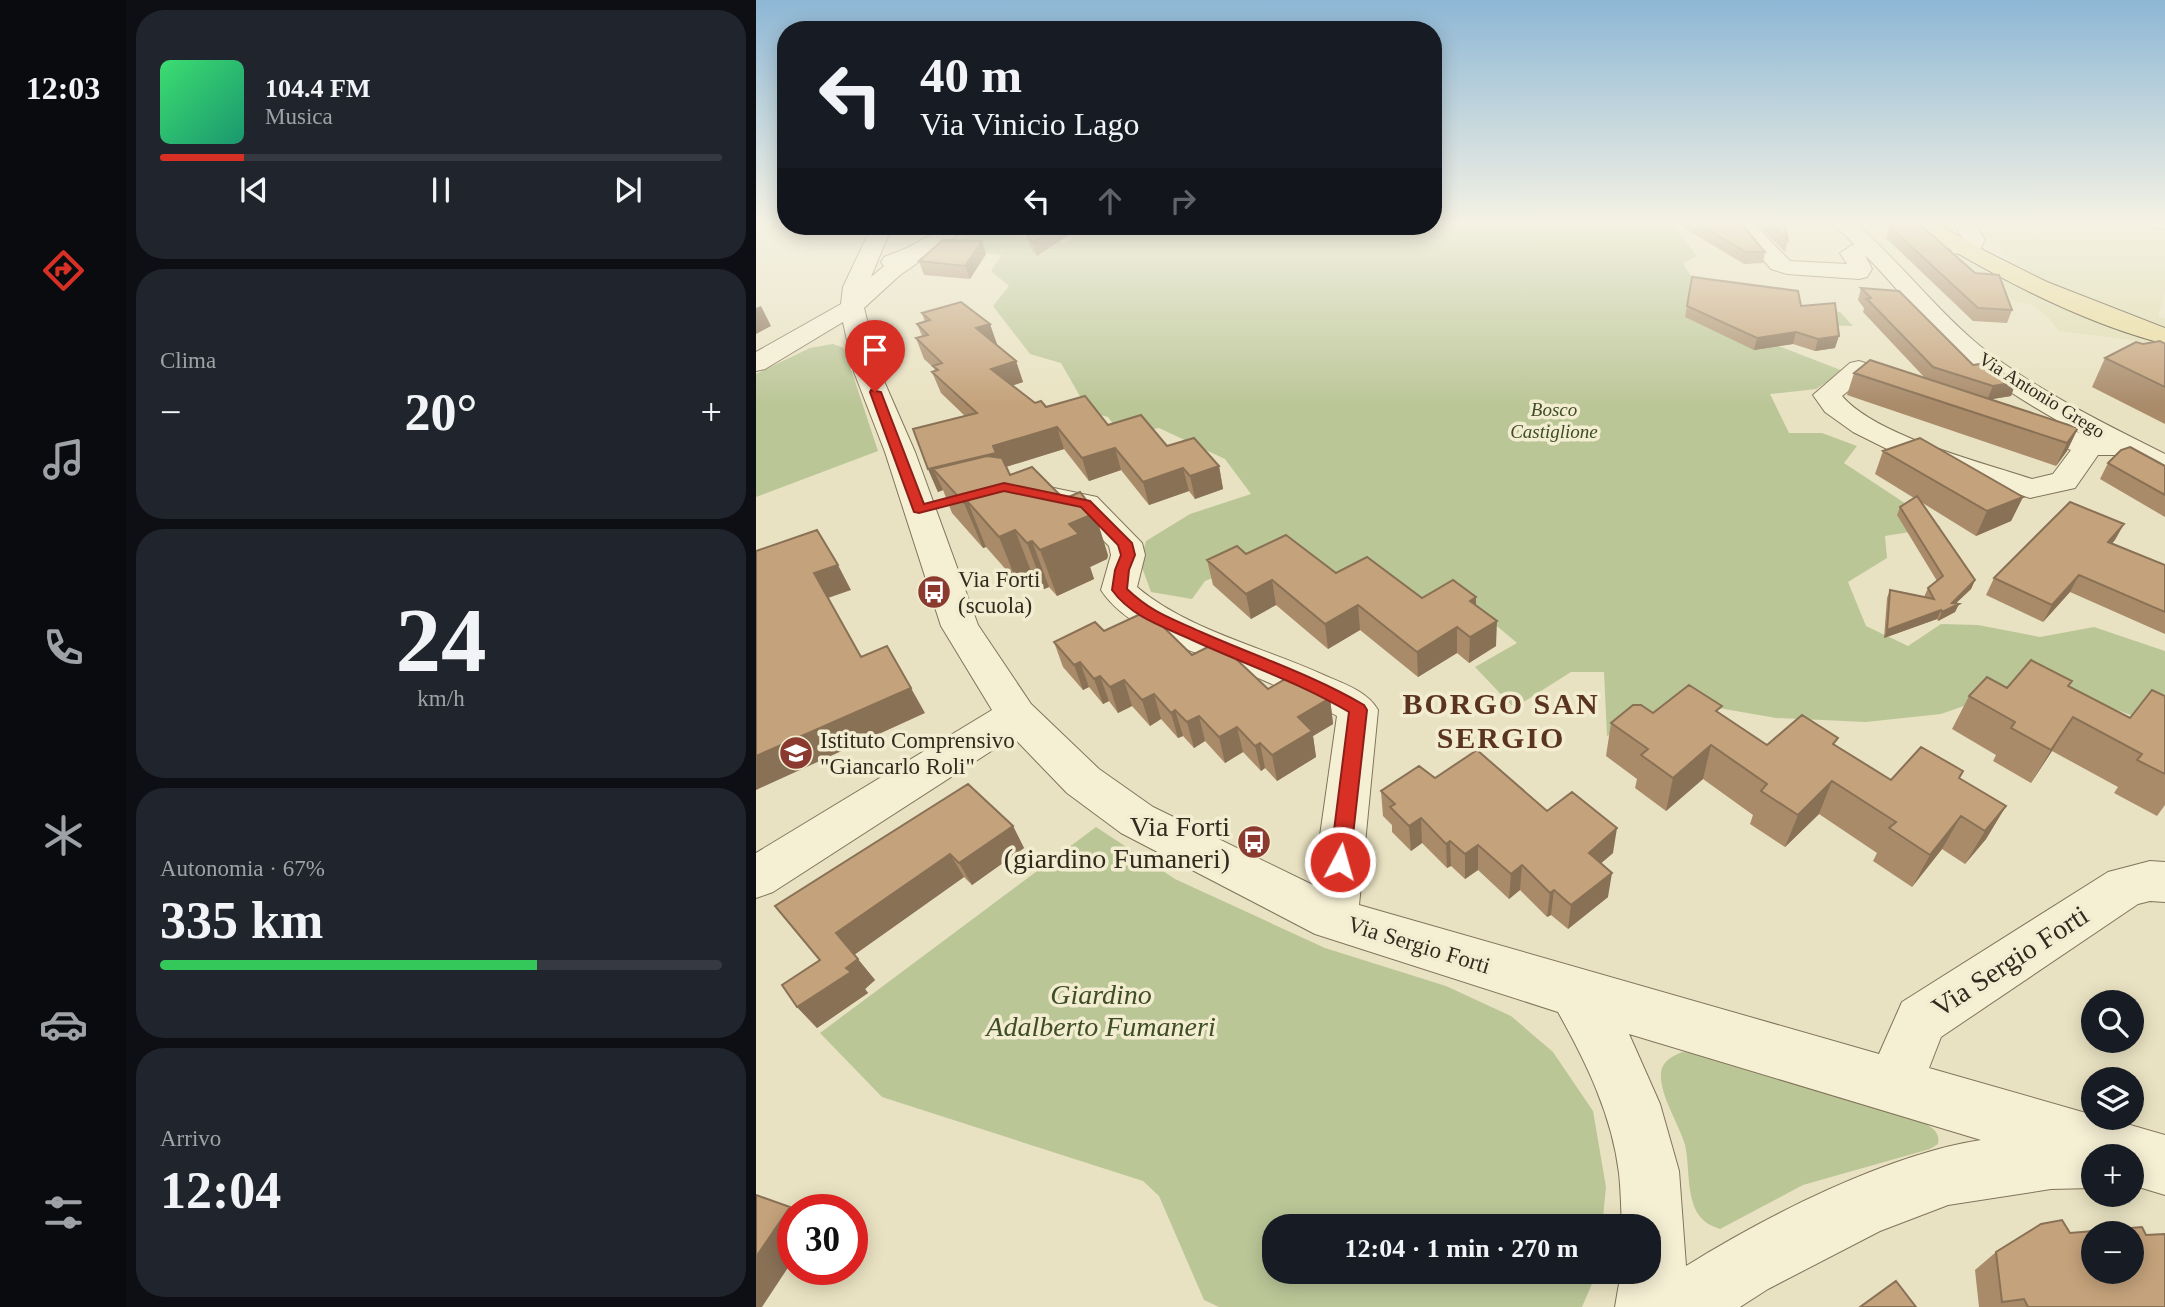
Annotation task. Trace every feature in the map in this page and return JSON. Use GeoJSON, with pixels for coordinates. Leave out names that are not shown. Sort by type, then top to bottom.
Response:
{"type":"FeatureCollection","features":[{"type":"Feature","properties":{"kind":"main road"},"geometry":{"type":"LineString","coordinates":[[2028,283],[2165,336]]}},
{"type":"Feature","properties":{"kind":"street","name":"Via Sergio Forti"},"geometry":{"type":"LineString","coordinates":[[857,283],[852,307],[867,372],[900,452],[934,505],[961,626],[1016,715],[1083,781],[1137,820],[1334,919],[2082,1144]]}},
{"type":"Feature","properties":{"kind":"street"},"geometry":{"type":"LineString","coordinates":[[756,362],[852,307],[877,283]]}},
{"type":"Feature","properties":{"kind":"street","name":"Via Antonio Grego"},"geometry":{"type":"LineString","coordinates":[[1903,283],[1947,330],[2003,374],[2165,466]]}},
{"type":"Feature","properties":{"kind":"street"},"geometry":{"type":"LineString","coordinates":[[1923,391],[1859,369],[1827,395],[1835,406],[1897,443],[2030,489],[2064,481],[2090,446]]}},
{"type":"Feature","properties":{"kind":"street","name":"Via Antonio Grego"},"geometry":{"type":"LineString","coordinates":[[2000,416],[2090,446],[2126,446]]}},
{"type":"Feature","properties":{"kind":"street"},"geometry":{"type":"LineString","coordinates":[[1018,490],[1086,504],[1125,543],[1128,555],[1119,590],[1140,611],[1328,692],[1358,710],[1334,919]]}},
{"type":"Feature","properties":{"kind":"street"},"geometry":{"type":"LineString","coordinates":[[756,877],[1016,715]]}},
{"type":"Feature","properties":{"kind":"street","name":"Via Sergio Forti"},"geometry":{"type":"LineString","coordinates":[[1894,1086],[1920,1020],[2125,887],[2150,881],[2165,882]]}},
{"type":"Feature","properties":{"kind":"street"},"geometry":{"type":"LineString","coordinates":[[1575,992],[1604,1041],[1632,1104],[1649,1171],[1655,1258],[1648,1307]]}},
{"type":"Feature","properties":{"kind":"street"},"geometry":{"type":"LineString","coordinates":[[1682,1307],[1745,1266],[1864,1206],[1948,1175],[2050,1160],[2081,1160]]}},
{"type":"Feature","properties":{"kind":"shaded area"},"geometry":{"type":"Polygon","coordinates":[[[1998,283],[2014,283],[2033,294],[2165,342],[2164,351],[2146,342],[2059,331],[2047,316],[2031,304],[2013,301],[1998,283]]]}},
{"type":"Feature","properties":{"kind":"shaded area"},"geometry":{"type":"Polygon","coordinates":[[[2050,283],[2165,283],[2158,316],[2165,319],[2165,327],[2050,283]]]}},
{"type":"Feature","properties":{"kind":"green space","name":"Bosco Castiglione"},"geometry":{"type":"Polygon","coordinates":[[[1005,283],[1705,283],[1706,289],[1840,312],[1853,326],[1788,324],[1763,340],[1843,371],[1816,389],[1770,394],[1789,433],[1822,433],[1857,446],[1844,463],[1941,527],[1885,536],[1887,558],[1848,582],[1866,626],[1908,646],[1941,624],[1978,625],[2040,637],[2094,627],[2165,651],[2165,732],[2141,719],[2038,680],[1941,714],[1866,722],[1776,718],[1690,703],[1607,736],[1604,672],[1571,672],[1514,708],[1475,667],[1517,643],[1459,594],[1419,615],[1338,590],[1289,547],[1205,581],[1192,599],[1151,592],[1140,562],[1146,541],[1190,514],[1251,494],[1225,459],[1159,428],[1122,436],[1108,417],[1089,412],[1061,363],[1030,354],[993,306],[1009,286],[1005,283]]]}},
{"type":"Feature","properties":{"kind":"green space"},"geometry":{"type":"Polygon","coordinates":[[[833,344],[844,348],[878,451],[756,497],[756,374],[810,348],[833,344]]]}},
{"type":"Feature","properties":{"kind":"green space","name":"Giardino Adalberto Fumaneri"},"geometry":{"type":"Polygon","coordinates":[[[1096,827],[1175,879],[1325,948],[1446,986],[1511,1016],[1553,1052],[1593,1111],[1606,1187],[1603,1214],[1262,1214],[1262,1284],[1592,1284],[1582,1307],[1219,1307],[1204,1300],[1159,1196],[1143,1181],[882,1097],[820,1033],[1096,827]]]}},
{"type":"Feature","properties":{"kind":"green space"},"geometry":{"type":"Polygon","coordinates":[[[1682,1052],[1699,1053],[1926,1124],[1936,1132],[1938,1144],[1930,1149],[1803,1185],[1720,1229],[1717,1228],[1702,1219],[1694,1206],[1685,1145],[1661,1081],[1663,1065],[1682,1052]]]}},
{"type":"Feature","properties":{"kind":"building"},"geometry":{"type":"Polygon","coordinates":[[[1691,283],[1737,283],[1798,291],[1801,306],[1835,303],[1839,336],[1818,339],[1796,332],[1757,338],[1687,306],[1691,283]]]}},
{"type":"Feature","properties":{"kind":"building"},"geometry":{"type":"Polygon","coordinates":[[[1951,283],[2002,283],[2012,310],[1978,308],[1951,283]]]}},
{"type":"Feature","properties":{"kind":"building"},"geometry":{"type":"Polygon","coordinates":[[[1861,288],[1899,291],[1973,365],[1987,363],[2016,382],[1993,386],[1933,367],[1867,299],[1871,298],[1861,288]]]}},
{"type":"Feature","properties":{"kind":"building"},"geometry":{"type":"Polygon","coordinates":[[[961,302],[990,324],[976,328],[1016,361],[991,369],[1035,403],[1041,401],[1046,407],[1085,396],[1108,425],[1141,415],[1167,446],[1194,438],[1219,466],[1190,476],[1183,468],[1143,482],[1115,448],[1082,458],[1057,427],[993,446],[996,453],[928,469],[913,429],[977,413],[932,372],[938,370],[933,366],[942,363],[916,338],[928,335],[917,324],[930,320],[922,313],[961,302]]]}},
{"type":"Feature","properties":{"kind":"building"},"geometry":{"type":"Polygon","coordinates":[[[2160,341],[2165,344],[2165,387],[2105,358],[2136,342],[2143,344],[2160,341]]]}},
{"type":"Feature","properties":{"kind":"building"},"geometry":{"type":"Polygon","coordinates":[[[1870,360],[2078,428],[2067,443],[1854,373],[1870,360]]]}},
{"type":"Feature","properties":{"kind":"building"},"geometry":{"type":"Polygon","coordinates":[[[1920,438],[2023,497],[1987,511],[1883,451],[1920,438]]]}},
{"type":"Feature","properties":{"kind":"building"},"geometry":{"type":"Polygon","coordinates":[[[2130,447],[2165,466],[2165,495],[2108,463],[2121,450],[2130,447]]]}},
{"type":"Feature","properties":{"kind":"building"},"geometry":{"type":"Polygon","coordinates":[[[987,456],[1002,458],[1010,475],[1032,467],[1064,499],[1080,492],[1094,510],[1093,514],[1069,524],[1079,534],[1040,550],[1032,541],[1027,543],[1015,530],[999,537],[968,502],[964,503],[933,469],[987,456]]]}},
{"type":"Feature","properties":{"kind":"building"},"geometry":{"type":"Polygon","coordinates":[[[1917,496],[1975,580],[1952,603],[1959,604],[1887,630],[1890,590],[1934,599],[1928,588],[1943,576],[1900,507],[1917,496]]]}},
{"type":"Feature","properties":{"kind":"building"},"geometry":{"type":"Polygon","coordinates":[[[2070,502],[2124,524],[2108,542],[2165,565],[2165,612],[2079,575],[2052,605],[1994,578],[2070,502]]]}},
{"type":"Feature","properties":{"kind":"building"},"geometry":{"type":"Polygon","coordinates":[[[817,530],[838,565],[814,573],[861,657],[887,646],[911,688],[756,756],[756,551],[817,530]]]}},
{"type":"Feature","properties":{"kind":"building"},"geometry":{"type":"Polygon","coordinates":[[[1286,535],[1336,573],[1367,557],[1422,598],[1453,580],[1476,597],[1470,601],[1497,621],[1470,637],[1457,627],[1417,652],[1358,605],[1325,624],[1272,580],[1246,594],[1207,560],[1237,546],[1246,554],[1286,535]]]}},
{"type":"Feature","properties":{"kind":"building"},"geometry":{"type":"Polygon","coordinates":[[[1147,611],[1192,655],[1218,642],[1268,689],[1294,674],[1313,683],[1330,698],[1298,717],[1312,731],[1272,755],[1260,743],[1255,746],[1237,727],[1219,737],[1199,716],[1187,722],[1175,710],[1171,713],[1154,694],[1142,700],[1124,680],[1110,687],[1100,676],[1094,679],[1080,662],[1074,665],[1054,642],[1095,622],[1104,631],[1147,611]]]}},
{"type":"Feature","properties":{"kind":"building"},"geometry":{"type":"Polygon","coordinates":[[[2031,660],[2072,681],[2068,686],[2130,718],[2152,690],[2165,696],[2165,774],[2137,760],[2142,754],[2073,717],[2051,750],[2011,728],[2015,722],[1969,696],[1987,677],[2007,688],[2031,660]]]}},
{"type":"Feature","properties":{"kind":"building"},"geometry":{"type":"Polygon","coordinates":[[[1689,685],[1722,706],[1716,711],[1767,745],[1802,715],[1838,738],[1833,744],[1891,780],[1921,747],[1963,771],[1959,778],[2006,806],[1985,831],[1961,816],[1930,855],[1889,828],[1896,822],[1832,781],[1798,815],[1761,791],[1767,784],[1711,745],[1673,778],[1641,755],[1648,749],[1611,723],[1633,705],[1641,705],[1653,713],[1689,685]]]}},
{"type":"Feature","properties":{"kind":"building"},"geometry":{"type":"Polygon","coordinates":[[[1477,750],[1547,811],[1572,792],[1617,828],[1589,853],[1612,873],[1571,905],[1554,890],[1550,893],[1522,865],[1511,874],[1478,845],[1465,854],[1450,841],[1446,844],[1421,818],[1409,826],[1390,807],[1395,804],[1381,791],[1419,766],[1435,778],[1477,750]]]}},
{"type":"Feature","properties":{"kind":"building"},"geometry":{"type":"Polygon","coordinates":[[[968,784],[1013,826],[959,863],[950,854],[836,933],[858,959],[846,968],[851,972],[797,1007],[782,985],[820,960],[775,906],[968,784]]]}},
{"type":"Feature","properties":{"kind":"building"},"geometry":{"type":"Polygon","coordinates":[[[756,1195],[777,1202],[777,1226],[756,1257],[756,1195]]]}},
{"type":"Feature","properties":{"kind":"building"},"geometry":{"type":"Polygon","coordinates":[[[2062,1220],[2070,1233],[2081,1232],[2081,1284],[2144,1284],[2144,1231],[2146,1235],[2165,1234],[2165,1307],[2028,1307],[2024,1299],[2002,1302],[1996,1252],[2041,1224],[2062,1220]]]}},
{"type":"Feature","properties":{"kind":"building"},"geometry":{"type":"Polygon","coordinates":[[[1896,1281],[1916,1307],[1860,1307],[1896,1281]]]}},
{"type":"Feature","properties":{"kind":"place","name":"Via Forti (scuola)"},"geometry":{"type":"Point","coordinates":[934,592]}},
{"type":"Feature","properties":{"kind":"place","name":"Istituto Comprensivo \"Giancarlo Roli\""},"geometry":{"type":"Point","coordinates":[796,753]}},
{"type":"Feature","properties":{"kind":"place","name":"Via Forti (giardino Fumaneri)"},"geometry":{"type":"Point","coordinates":[1254,842]}},
{"type":"Feature","properties":{"kind":"district","name":"BORGO SAN SERGIO"},"geometry":{"type":"Point","coordinates":[1501,720]}},
{"type":"Feature","properties":{"kind":"route"},"geometry":{"type":"LineString","coordinates":[[875,392],[900,452],[919,509],[1004,487],[1086,504],[1125,543],[1128,555],[1119,590],[1140,611],[1328,692],[1358,710],[1340,862]]}}]}
